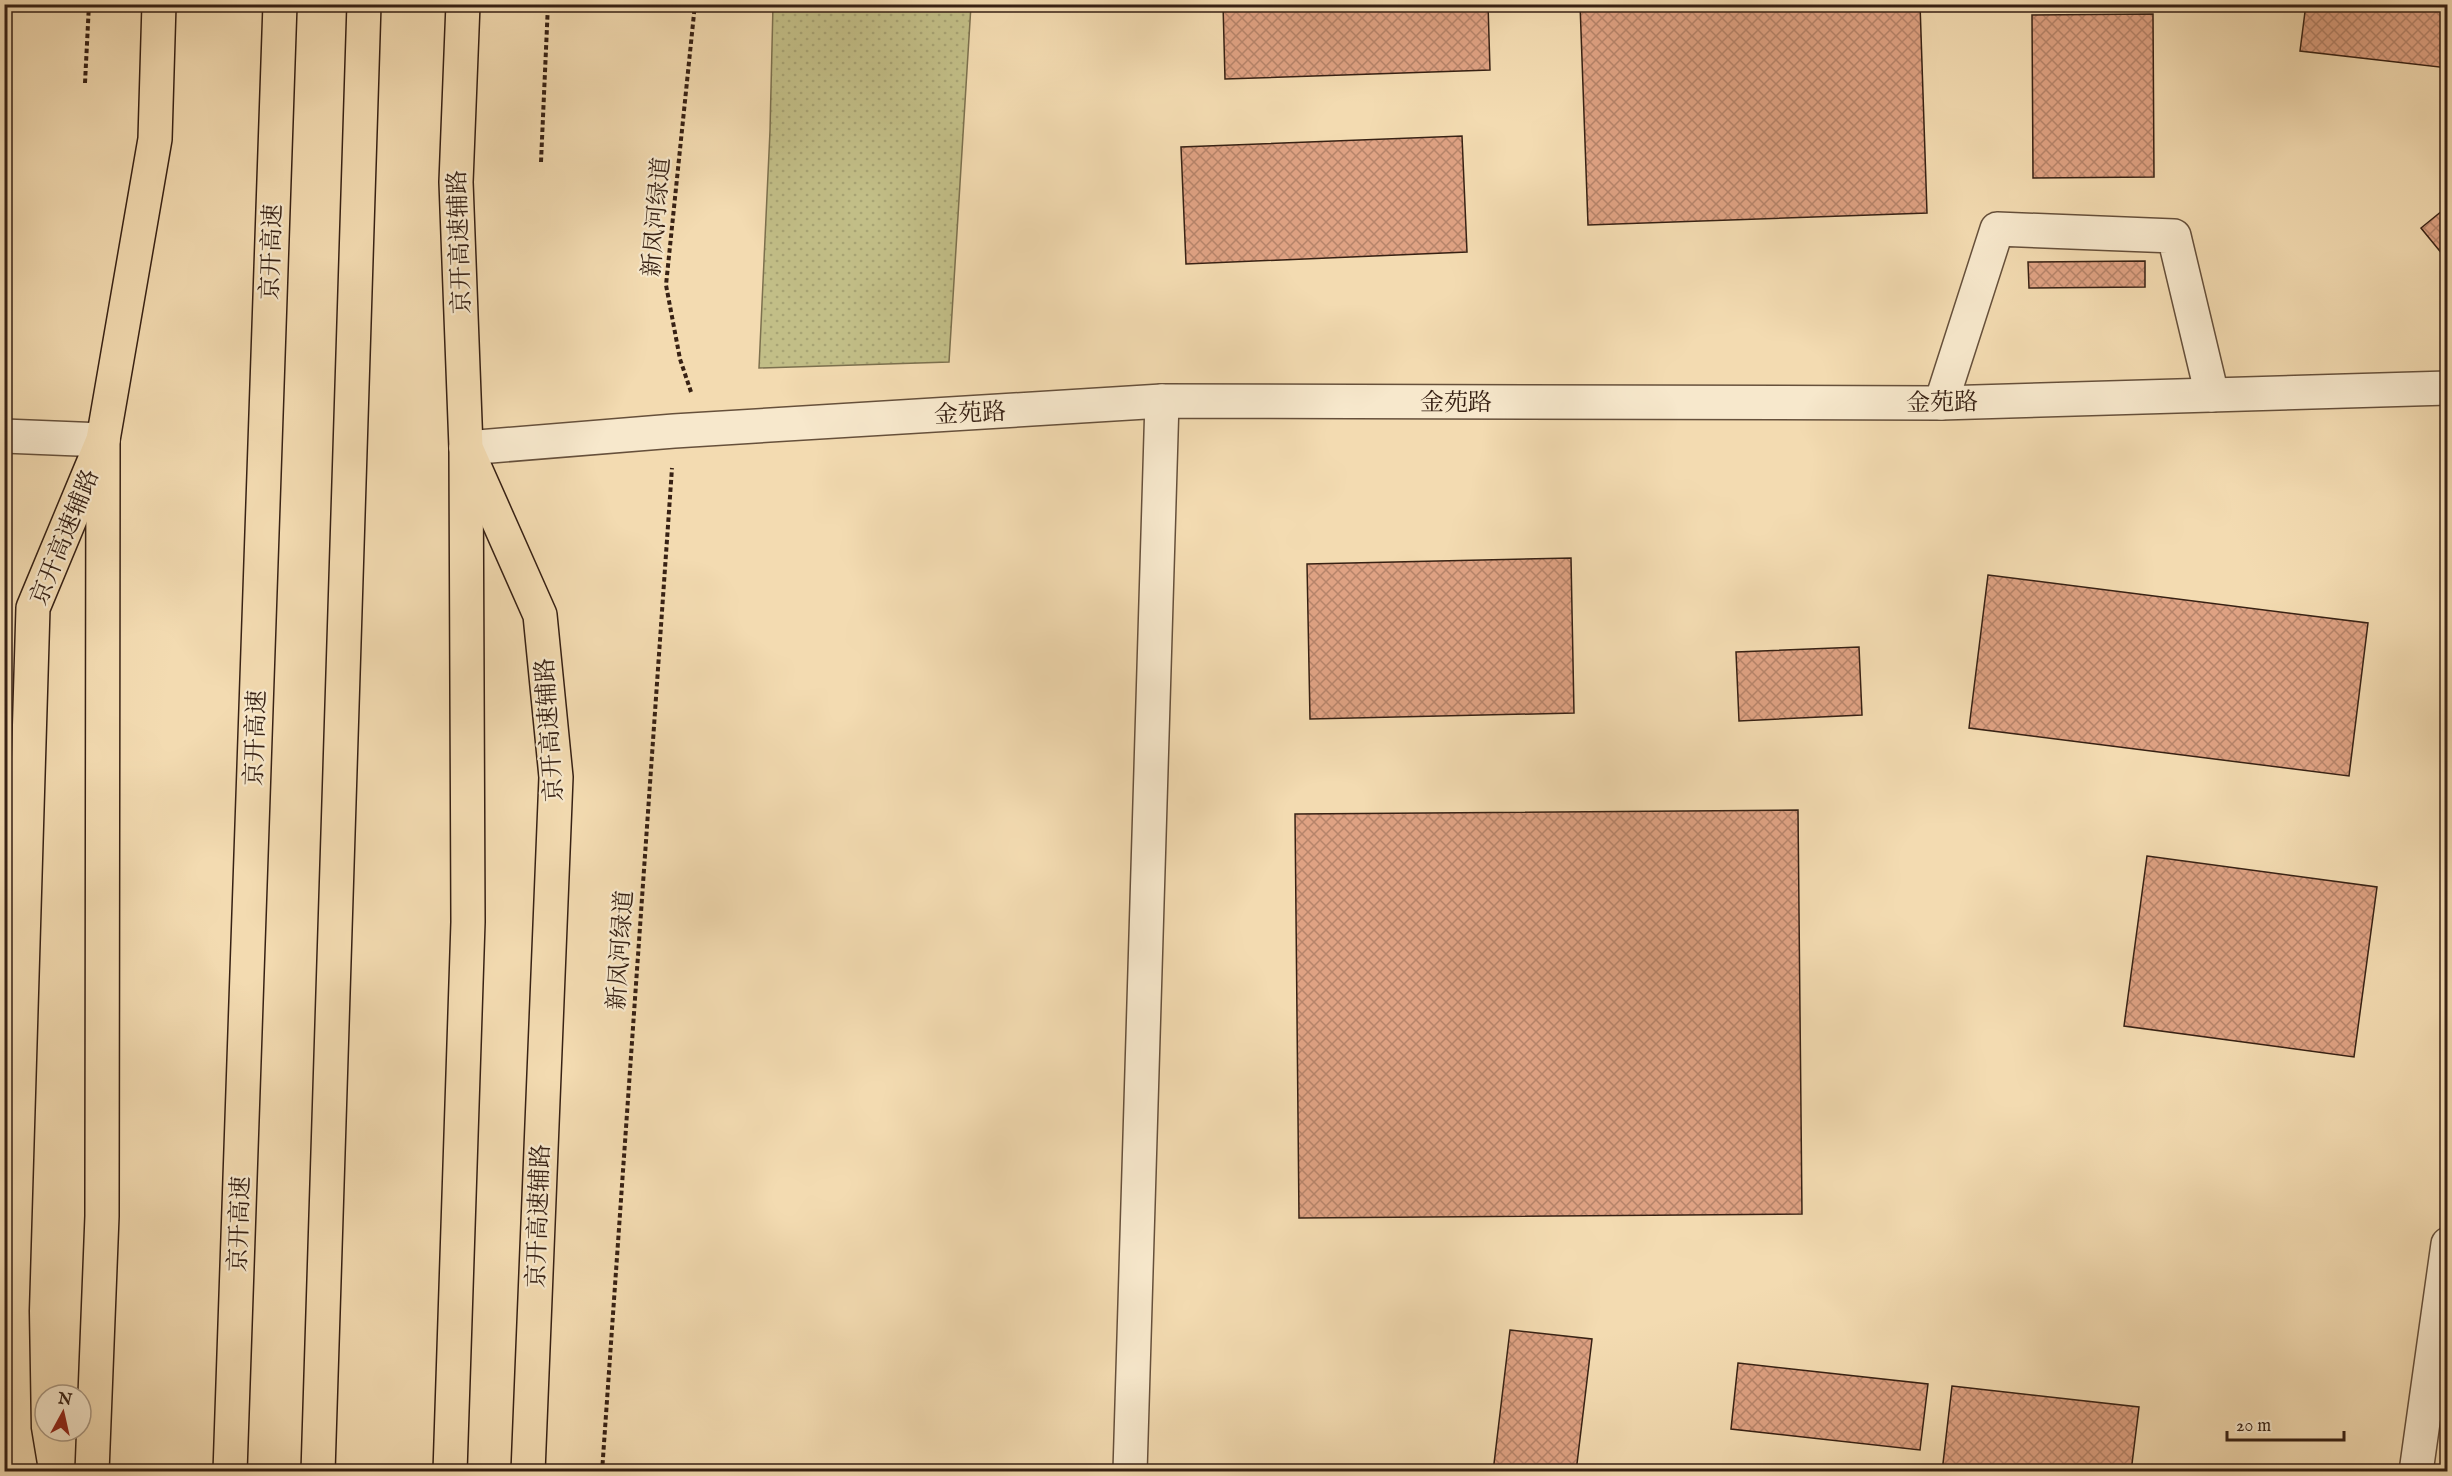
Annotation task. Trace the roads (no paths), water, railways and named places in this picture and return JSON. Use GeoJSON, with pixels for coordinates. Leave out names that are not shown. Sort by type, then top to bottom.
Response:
{"type":"FeatureCollection","features":[{"type":"Feature","properties":{"kind":"main road","name":"京开高速辅路"},"geometry":{"type":"LineString","coordinates":[[21,1472],[14,1430],[12,1311],[33,608],[103,440],[155,139],[159,4]]}},
{"type":"Feature","properties":{"kind":"main road","name":"京开高速"},"geometry":{"type":"LineString","coordinates":[[231,1472],[280,4]]}},
{"type":"Feature","properties":{"kind":"main road"},"geometry":{"type":"LineString","coordinates":[[318,1472],[364,4]]}},
{"type":"Feature","properties":{"kind":"main road","name":"京开高速辅路"},"geometry":{"type":"LineString","coordinates":[[463,4],[456,182],[466,448],[540,615],[556,777],[528,1472]]}},
{"type":"Feature","properties":{"kind":"main road"},"geometry":{"type":"LineString","coordinates":[[92,1472],[102,1216],[103,440]]}},
{"type":"Feature","properties":{"kind":"main road"},"geometry":{"type":"LineString","coordinates":[[450,1472],[468,921],[466,448]]}},
{"type":"Feature","properties":{"kind":"street"},"geometry":{"type":"LineString","coordinates":[[1941,403],[1996,229],[2174,236],[2212,394]]}},
{"type":"Feature","properties":{"kind":"street","name":"金苑路"},"geometry":{"type":"LineString","coordinates":[[466,448],[688,430],[1162,401],[1941,403],[2448,388]]}},
{"type":"Feature","properties":{"kind":"street"},"geometry":{"type":"LineString","coordinates":[[1130,1472],[1162,401]]}},
{"type":"Feature","properties":{"kind":"street"},"geometry":{"type":"LineString","coordinates":[[4,436],[103,440]]}},
{"type":"Feature","properties":{"kind":"street"},"geometry":{"type":"LineString","coordinates":[[2416,1472],[2448,1244]]}}]}
